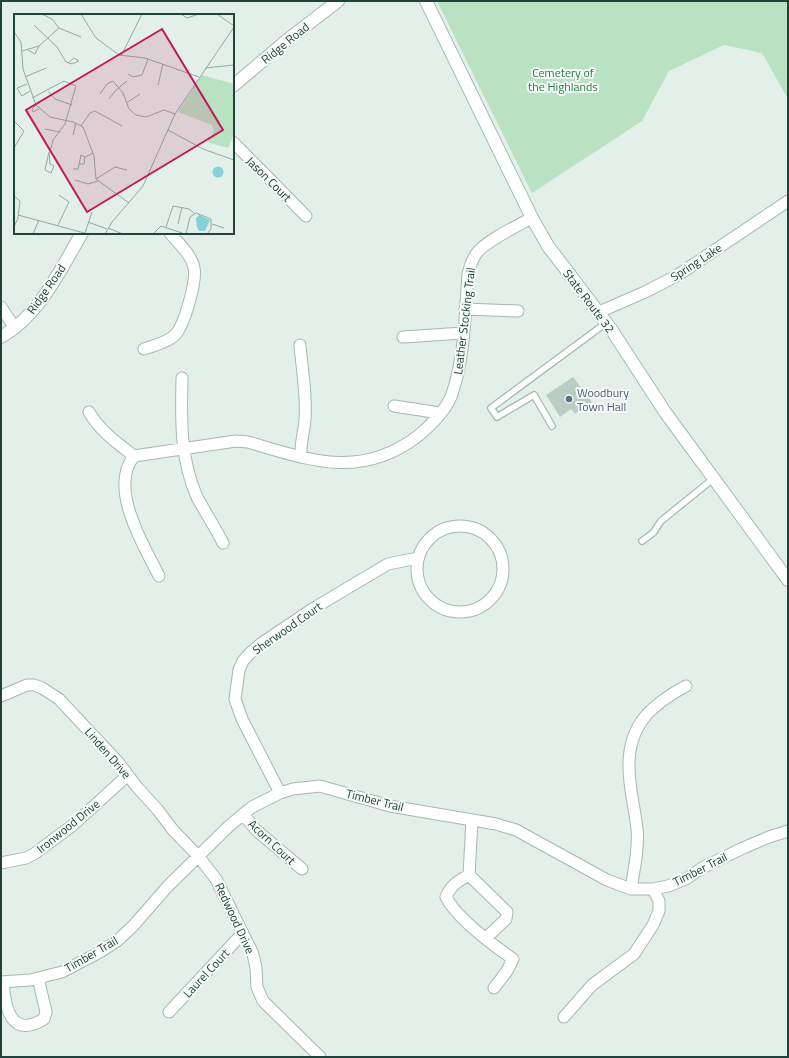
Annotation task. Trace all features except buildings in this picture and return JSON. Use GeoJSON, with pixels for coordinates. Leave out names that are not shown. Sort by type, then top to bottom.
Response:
{"type":"FeatureCollection","features":[{"type":"Feature","properties":{"kind":"main road","name":"Ridge Road"},"geometry":{"type":"LineString","coordinates":[[234,85],[286,41],[338,1]]}},
{"type":"Feature","properties":{"kind":"main road","name":"State Route 32"},"geometry":{"type":"LineString","coordinates":[[426,1],[532,218],[548,246],[599,312],[665,412],[788,580]]}},
{"type":"Feature","properties":{"kind":"main road","name":"Ridge Road"},"geometry":{"type":"LineString","coordinates":[[1,338],[23,321],[41,300],[81,234]]}},
{"type":"Feature","properties":{"kind":"street","name":"Jason Court"},"geometry":{"type":"LineString","coordinates":[[234,143],[306,216]]}},
{"type":"Feature","properties":{"kind":"street","name":"Spring Lake"},"geometry":{"type":"LineString","coordinates":[[599,312],[646,292],[678,275],[788,201]]}},
{"type":"Feature","properties":{"kind":"street","name":"Leather Stocking Trail"},"geometry":{"type":"LineString","coordinates":[[134,456],[236,440],[324,462],[348,463],[379,457],[406,445],[429,427],[452,396],[460,361],[468,274],[471,262],[477,252],[532,218]]}},
{"type":"Feature","properties":{"kind":"street"},"geometry":{"type":"LineString","coordinates":[[144,349],[165,342],[180,330],[192,288],[195,269],[191,260],[171,234]]}},
{"type":"Feature","properties":{"kind":"street"},"geometry":{"type":"LineString","coordinates":[[1,306],[15,328]]}},
{"type":"Feature","properties":{"kind":"street"},"geometry":{"type":"LineString","coordinates":[[465,309],[518,311]]}},
{"type":"Feature","properties":{"kind":"street"},"geometry":{"type":"LineString","coordinates":[[403,337],[463,333]]}},
{"type":"Feature","properties":{"kind":"street"},"geometry":{"type":"LineString","coordinates":[[300,345],[305,390],[305,419],[300,450],[301,457]]}},
{"type":"Feature","properties":{"kind":"street"},"geometry":{"type":"LineString","coordinates":[[182,378],[181,422],[189,473],[198,497],[223,542]]}},
{"type":"Feature","properties":{"kind":"street"},"geometry":{"type":"LineString","coordinates":[[394,406],[440,413]]}},
{"type":"Feature","properties":{"kind":"street"},"geometry":{"type":"LineString","coordinates":[[88,412],[95,423],[105,433],[134,456],[129,462],[125,476],[125,493],[127,503],[137,531],[159,576]]}},
{"type":"Feature","properties":{"kind":"street"},"geometry":{"type":"LineString","coordinates":[[463,526],[477,529],[490,537],[499,548],[504,562],[503,576],[499,590],[490,601],[478,609],[465,613],[451,612],[438,607],[427,598],[420,586],[417,572],[418,558],[424,544],[435,534],[448,527],[463,526]]}},
{"type":"Feature","properties":{"kind":"street","name":"Sherwood Court"},"geometry":{"type":"LineString","coordinates":[[280,793],[242,718],[235,699],[238,676],[243,661],[249,654],[270,637],[314,608],[388,564],[418,558]]}},
{"type":"Feature","properties":{"kind":"street","name":"Linden Drive"},"geometry":{"type":"LineString","coordinates":[[1,696],[27,685],[34,685],[42,688],[59,699],[118,762],[173,830],[198,856]]}},
{"type":"Feature","properties":{"kind":"street"},"geometry":{"type":"LineString","coordinates":[[631,889],[636,857],[637,830],[629,768],[631,745],[638,725],[649,710],[666,696],[686,686]]}},
{"type":"Feature","properties":{"kind":"street","name":"Ironwood Drive"},"geometry":{"type":"LineString","coordinates":[[1,863],[26,858],[34,854],[73,825],[128,775]]}},
{"type":"Feature","properties":{"kind":"street","name":"Timber Trail"},"geometry":{"type":"LineString","coordinates":[[2,982],[38,978],[62,972],[118,941],[168,886],[229,826],[252,807],[280,793],[293,790],[320,786],[390,806],[496,824],[516,830],[607,880],[631,889],[653,889],[668,886],[686,879],[702,868],[743,848],[788,831]]}},
{"type":"Feature","properties":{"kind":"street","name":"Acorn Court"},"geometry":{"type":"LineString","coordinates":[[243,814],[256,830],[302,869]]}},
{"type":"Feature","properties":{"kind":"street"},"geometry":{"type":"LineString","coordinates":[[469,875],[472,820]]}},
{"type":"Feature","properties":{"kind":"street","name":"Redwood Drive"},"geometry":{"type":"LineString","coordinates":[[198,856],[216,878],[253,954],[256,968],[257,987],[263,1001],[320,1057]]}},
{"type":"Feature","properties":{"kind":"street"},"geometry":{"type":"LineString","coordinates":[[469,875],[457,882],[448,892],[446,898],[450,905],[470,925],[513,959],[494,988]]}},
{"type":"Feature","properties":{"kind":"street"},"geometry":{"type":"LineString","coordinates":[[469,875],[507,912],[506,920],[486,938]]}},
{"type":"Feature","properties":{"kind":"street"},"geometry":{"type":"LineString","coordinates":[[564,1017],[592,985],[634,954],[653,925],[659,911],[658,901],[653,889]]}},
{"type":"Feature","properties":{"kind":"street","name":"Laurel Court"},"geometry":{"type":"LineString","coordinates":[[169,1012],[243,933]]}},
{"type":"Feature","properties":{"kind":"street"},"geometry":{"type":"LineString","coordinates":[[2,982],[4,999],[11,1018],[23,1025],[36,1024],[44,1020],[46,1012],[38,978]]}},
{"type":"Feature","properties":{"kind":"lane"},"geometry":{"type":"LineString","coordinates":[[552,426],[534,396],[497,417],[491,408],[606,323]]}},
{"type":"Feature","properties":{"kind":"lane"},"geometry":{"type":"LineString","coordinates":[[642,541],[653,533],[661,522],[713,479]]}},
{"type":"Feature","properties":{"kind":"green space","name":"Cemetery of the Highlands"},"geometry":{"type":"Polygon","coordinates":[[[437,1],[788,1],[788,99],[762,53],[724,45],[669,71],[642,121],[532,193],[437,1]]]}},
{"type":"Feature","properties":{"kind":"place","name":"Woodbury Town Hall"},"geometry":{"type":"Point","coordinates":[569,399]}}]}
